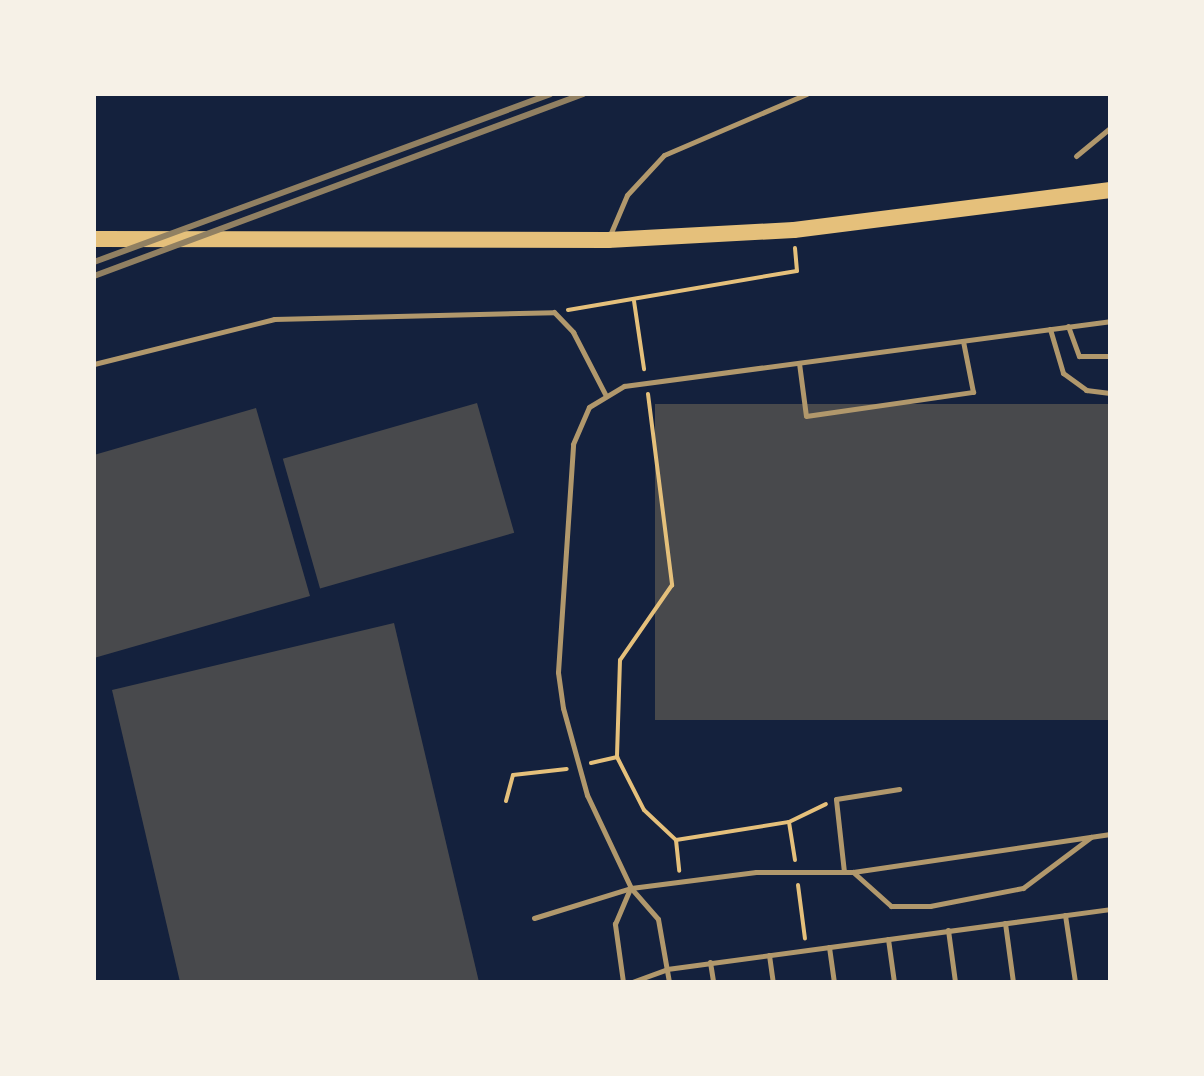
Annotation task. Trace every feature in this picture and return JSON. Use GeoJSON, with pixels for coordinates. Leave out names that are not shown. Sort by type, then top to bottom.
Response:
{"type":"FeatureCollection","features":[{"type":"Feature","properties":{"kind":"main road"},"geometry":{"type":"LineString","coordinates":[[94,239],[608,240],[794,230],[1110,190]]}},
{"type":"Feature","properties":{"kind":"lane"},"geometry":{"type":"LineString","coordinates":[[608,240],[627,195],[664,155],[806,94]]}},
{"type":"Feature","properties":{"kind":"lane"},"geometry":{"type":"LineString","coordinates":[[1076,156],[1110,128]]}},
{"type":"Feature","properties":{"kind":"lane"},"geometry":{"type":"LineString","coordinates":[[94,364],[274,319],[554,312],[573,332],[605,394]]}},
{"type":"Feature","properties":{"kind":"lane"},"geometry":{"type":"LineString","coordinates":[[669,982],[658,919],[631,888],[577,767],[558,672],[573,444],[578,424],[605,394],[647,383],[1110,321]]}},
{"type":"Feature","properties":{"kind":"lane"},"geometry":{"type":"LineString","coordinates":[[1068,326],[1079,356],[1110,356]]}},
{"type":"Feature","properties":{"kind":"lane"},"geometry":{"type":"LineString","coordinates":[[1050,329],[1063,373],[1086,390],[1110,393]]}},
{"type":"Feature","properties":{"kind":"lane"},"geometry":{"type":"LineString","coordinates":[[799,363],[806,416],[821,414],[973,392],[963,341]]}},
{"type":"Feature","properties":{"kind":"lane"},"geometry":{"type":"LineString","coordinates":[[844,872],[836,799],[899,789]]}},
{"type":"Feature","properties":{"kind":"lane"},"geometry":{"type":"LineString","coordinates":[[534,918],[631,888],[756,872],[853,872],[1110,834]]}},
{"type":"Feature","properties":{"kind":"lane"},"geometry":{"type":"LineString","coordinates":[[853,872],[891,906],[930,906],[1023,888],[1092,836]]}},
{"type":"Feature","properties":{"kind":"lane"},"geometry":{"type":"LineString","coordinates":[[623,982],[615,924],[631,888]]}},
{"type":"Feature","properties":{"kind":"lane"},"geometry":{"type":"LineString","coordinates":[[632,982],[667,969],[710,962],[1110,909]]}},
{"type":"Feature","properties":{"kind":"lane"},"geometry":{"type":"LineString","coordinates":[[1065,915],[1075,982]]}},
{"type":"Feature","properties":{"kind":"lane"},"geometry":{"type":"LineString","coordinates":[[1005,923],[1013,982]]}},
{"type":"Feature","properties":{"kind":"lane"},"geometry":{"type":"LineString","coordinates":[[948,930],[955,982]]}},
{"type":"Feature","properties":{"kind":"lane"},"geometry":{"type":"LineString","coordinates":[[888,939],[894,982]]}},
{"type":"Feature","properties":{"kind":"lane"},"geometry":{"type":"LineString","coordinates":[[829,947],[834,982]]}},
{"type":"Feature","properties":{"kind":"lane"},"geometry":{"type":"LineString","coordinates":[[769,955],[773,982]]}},
{"type":"Feature","properties":{"kind":"lane"},"geometry":{"type":"LineString","coordinates":[[710,962],[713,982]]}},
{"type":"Feature","properties":{"kind":"path"},"geometry":{"type":"LineString","coordinates":[[554,312],[634,301],[797,271],[794,230]]}},
{"type":"Feature","properties":{"kind":"path"},"geometry":{"type":"LineString","coordinates":[[634,301],[672,585],[620,660],[617,757],[644,810],[676,840],[680,883]]}},
{"type":"Feature","properties":{"kind":"path"},"geometry":{"type":"LineString","coordinates":[[506,801],[513,775],[577,767],[617,757]]}},
{"type":"Feature","properties":{"kind":"path"},"geometry":{"type":"LineString","coordinates":[[676,840],[789,822]]}},
{"type":"Feature","properties":{"kind":"building"},"geometry":{"type":"Polygon","coordinates":[[[477,403],[514,533],[320,588],[283,459],[477,403]]]}},
{"type":"Feature","properties":{"kind":"building"},"geometry":{"type":"Polygon","coordinates":[[[655,404],[1110,404],[1110,720],[655,720],[655,404]]]}},
{"type":"Feature","properties":{"kind":"building"},"geometry":{"type":"Polygon","coordinates":[[[256,408],[310,596],[94,658],[94,455],[256,408]]]}},
{"type":"Feature","properties":{"kind":"building"},"geometry":{"type":"Polygon","coordinates":[[[394,623],[479,982],[180,982],[112,690],[394,623]]]}},
{"type":"Feature","properties":{"kind":"railway"},"geometry":{"type":"LineString","coordinates":[[94,262],[550,94]]}},
{"type":"Feature","properties":{"kind":"railway"},"geometry":{"type":"LineString","coordinates":[[94,276],[583,94]]}}]}
